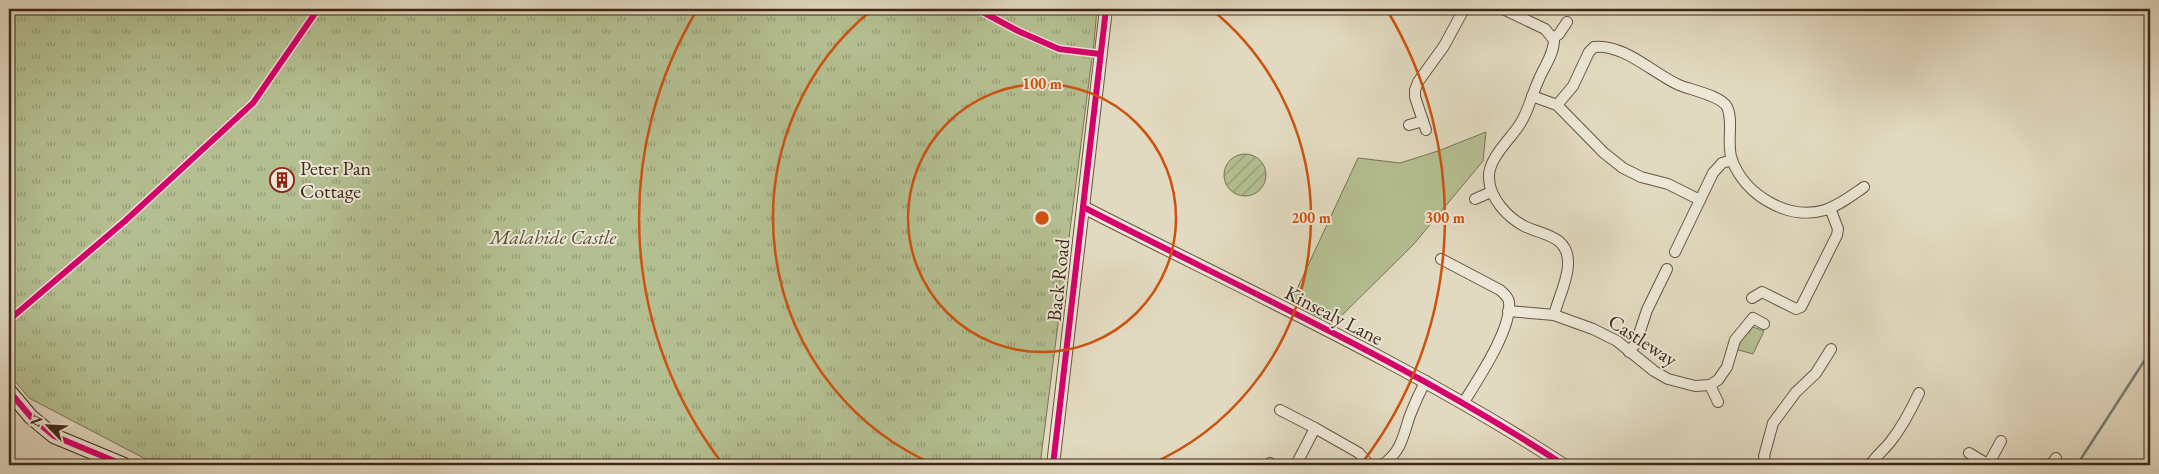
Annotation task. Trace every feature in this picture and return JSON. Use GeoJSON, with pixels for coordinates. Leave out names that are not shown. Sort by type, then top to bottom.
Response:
{"type":"FeatureCollection","features":[{"type":"Feature","properties":{"kind":"main road"},"geometry":{"type":"LineString","coordinates":[[9,391],[31,417],[54,436],[124,465]]}},
{"type":"Feature","properties":{"kind":"street","name":"Back Road"},"geometry":{"type":"LineString","coordinates":[[1053,465],[1106,9]]}},
{"type":"Feature","properties":{"kind":"street"},"geometry":{"type":"LineString","coordinates":[[1409,125],[1424,125],[1415,96],[1418,82],[1444,46],[1464,9]]}},
{"type":"Feature","properties":{"kind":"street"},"geometry":{"type":"LineString","coordinates":[[1502,9],[1545,29],[1553,38],[1553,51],[1538,80],[1526,115],[1491,165],[1488,175],[1492,192],[1502,208],[1522,225],[1556,238],[1562,244],[1568,264],[1554,315]]}},
{"type":"Feature","properties":{"kind":"street"},"geometry":{"type":"LineString","coordinates":[[1553,38],[1559,34],[1567,22]]}},
{"type":"Feature","properties":{"kind":"street"},"geometry":{"type":"LineString","coordinates":[[1557,105],[1573,86],[1589,52],[1594,47],[1609,48],[1638,60],[1678,84],[1718,99],[1727,105],[1730,114],[1729,139],[1732,160],[1746,183],[1757,195],[1770,204],[1799,212],[1822,210],[1839,204],[1864,187]]}},
{"type":"Feature","properties":{"kind":"street"},"geometry":{"type":"LineString","coordinates":[[1532,96],[1557,105],[1604,153],[1623,168],[1641,176],[1668,184],[1700,200]]}},
{"type":"Feature","properties":{"kind":"street"},"geometry":{"type":"LineString","coordinates":[[1675,252],[1718,167],[1732,160]]}},
{"type":"Feature","properties":{"kind":"street"},"geometry":{"type":"LineString","coordinates":[[1476,199],[1492,192]]}},
{"type":"Feature","properties":{"kind":"street","name":"Kinsealy Lane"},"geometry":{"type":"LineString","coordinates":[[1083,207],[1330,330],[1426,381],[1464,402],[1564,465]]}},
{"type":"Feature","properties":{"kind":"street"},"geometry":{"type":"LineString","coordinates":[[1752,298],[1762,292],[1796,309],[1801,307],[1837,235],[1838,229],[1830,208]]}},
{"type":"Feature","properties":{"kind":"street"},"geometry":{"type":"LineString","coordinates":[[1441,259],[1500,290],[1507,296],[1508,311],[1505,328],[1464,402]]}},
{"type":"Feature","properties":{"kind":"street"},"geometry":{"type":"LineString","coordinates":[[1629,352],[1636,343],[1647,310],[1667,269]]}},
{"type":"Feature","properties":{"kind":"street","name":"Castleway"},"geometry":{"type":"LineString","coordinates":[[1508,311],[1554,315],[1593,329],[1616,341],[1654,371],[1668,379],[1695,386],[1710,384]]}},
{"type":"Feature","properties":{"kind":"street"},"geometry":{"type":"LineString","coordinates":[[1718,402],[1710,384],[1718,380],[1727,367],[1735,340],[1753,318],[1764,324]]}},
{"type":"Feature","properties":{"kind":"street"},"geometry":{"type":"LineString","coordinates":[[1766,465],[1764,456],[1773,423],[1796,392],[1816,374],[1819,358],[1830,349]]}},
{"type":"Feature","properties":{"kind":"street"},"geometry":{"type":"LineString","coordinates":[[1382,465],[1397,452],[1404,438],[1415,401],[1426,381]]}},
{"type":"Feature","properties":{"kind":"street"},"geometry":{"type":"LineString","coordinates":[[1870,465],[1890,442],[1907,417],[1919,393]]}},
{"type":"Feature","properties":{"kind":"street"},"geometry":{"type":"LineString","coordinates":[[1280,410],[1359,453],[1369,465]]}},
{"type":"Feature","properties":{"kind":"street"},"geometry":{"type":"LineString","coordinates":[[1296,465],[1315,428]]}},
{"type":"Feature","properties":{"kind":"street"},"geometry":{"type":"LineString","coordinates":[[1969,453],[1989,465],[2001,441]]}},
{"type":"Feature","properties":{"kind":"green space","name":"Malahide Castle"},"geometry":{"type":"Polygon","coordinates":[[[9,9],[1097,9],[1040,465],[157,465],[29,398],[9,374],[9,9]]]}},
{"type":"Feature","properties":{"kind":"green space"},"geometry":{"type":"Polygon","coordinates":[[[1486,132],[1483,161],[1413,245],[1333,324],[1291,302],[1358,158],[1400,163],[1438,151],[1486,132]]]}},
{"type":"Feature","properties":{"kind":"green space"},"geometry":{"type":"Polygon","coordinates":[[[1245,154],[1260,160],[1266,175],[1260,190],[1245,196],[1230,190],[1224,175],[1230,160],[1245,154]]]}},
{"type":"Feature","properties":{"kind":"green space"},"geometry":{"type":"Polygon","coordinates":[[[1753,327],[1764,331],[1753,354],[1735,349],[1737,344],[1753,327]]]}},
{"type":"Feature","properties":{"kind":"waterway"},"geometry":{"type":"LineString","coordinates":[[2077,465],[2150,352]]}},
{"type":"Feature","properties":{"kind":"cycle path"},"geometry":{"type":"LineString","coordinates":[[9,320],[125,221],[253,103],[318,9]]}},
{"type":"Feature","properties":{"kind":"cycle path"},"geometry":{"type":"LineString","coordinates":[[977,9],[1018,31],[1059,49],[1100,54]]}},
{"type":"Feature","properties":{"kind":"cycle path"},"geometry":{"type":"LineString","coordinates":[[1053,465],[1106,9]]}},
{"type":"Feature","properties":{"kind":"cycle path"},"geometry":{"type":"LineString","coordinates":[[1083,207],[1387,361],[1447,394],[1564,465]]}},
{"type":"Feature","properties":{"kind":"cycle path"},"geometry":{"type":"LineString","coordinates":[[9,391],[31,417],[54,436],[124,465]]}},
{"type":"Feature","properties":{"kind":"place","name":"Peter Pan Cottage"},"geometry":{"type":"Point","coordinates":[282,180]}}]}
